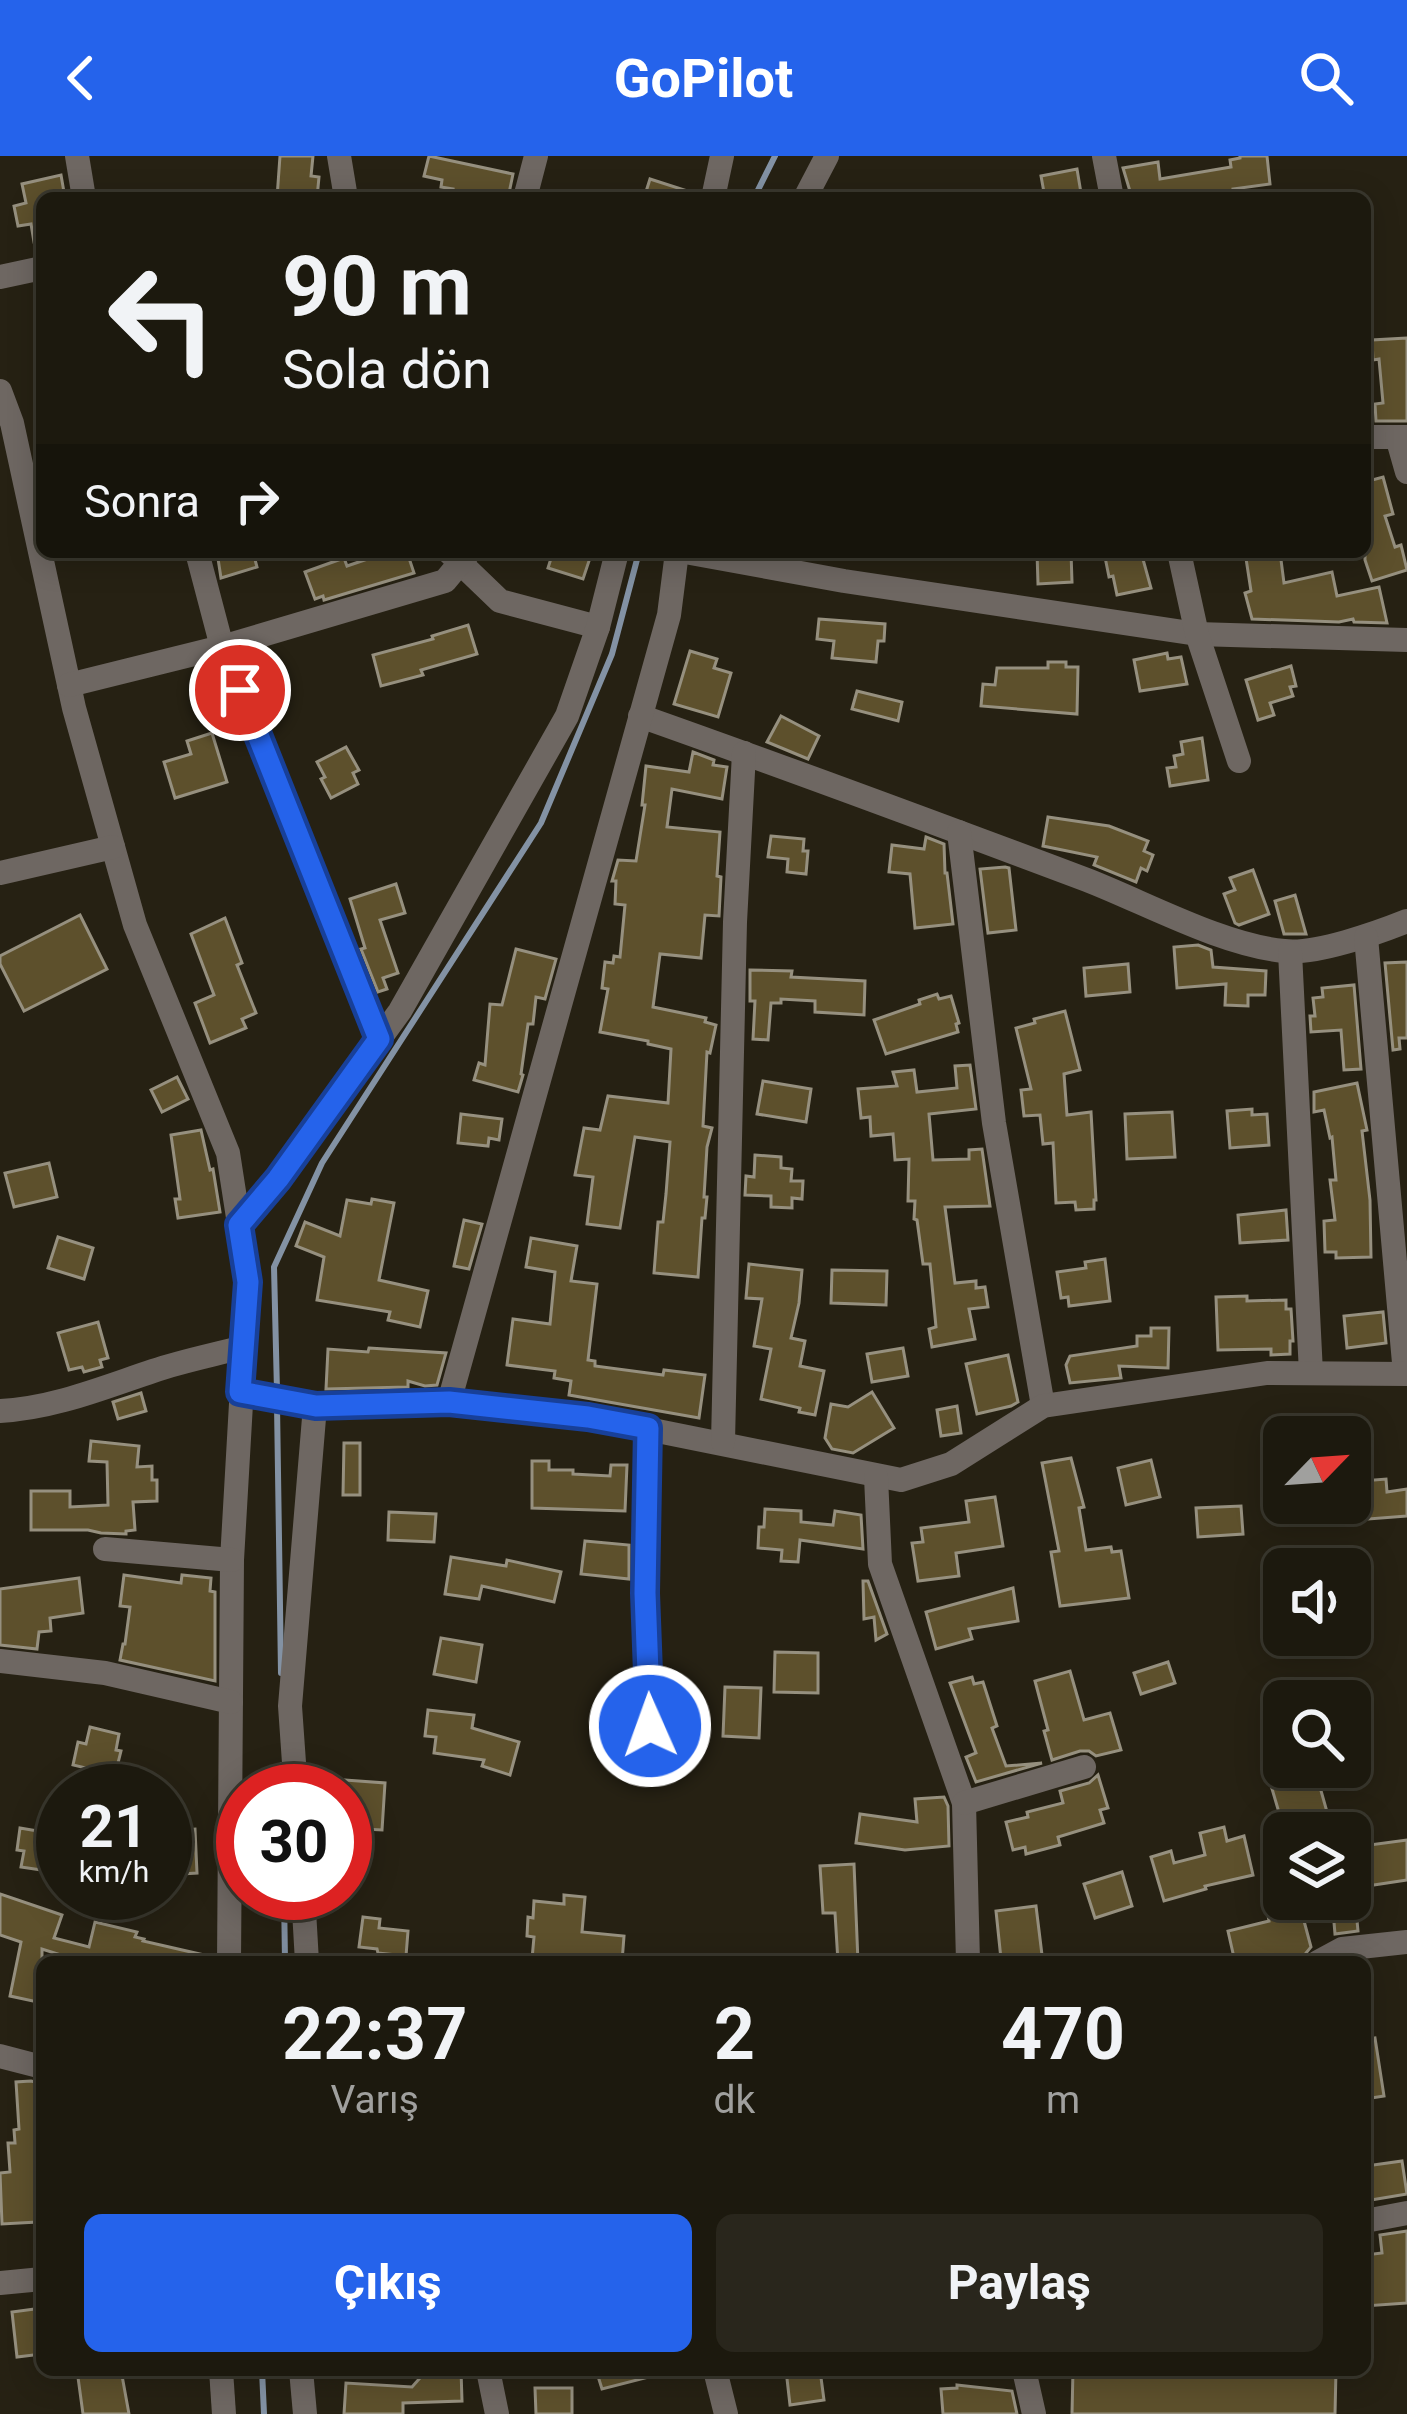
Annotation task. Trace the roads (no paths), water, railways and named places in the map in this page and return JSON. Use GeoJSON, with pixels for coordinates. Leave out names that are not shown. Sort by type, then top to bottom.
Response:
{"type":"FeatureCollection","features":[{"type":"Feature","properties":{"kind":"street"},"geometry":{"type":"LineString","coordinates":[[77,156],[83,192]]}},
{"type":"Feature","properties":{"kind":"street"},"geometry":{"type":"LineString","coordinates":[[339,156],[345,192]]}},
{"type":"Feature","properties":{"kind":"street"},"geometry":{"type":"LineString","coordinates":[[527,192],[536,156]]}},
{"type":"Feature","properties":{"kind":"street"},"geometry":{"type":"LineString","coordinates":[[714,192],[722,156]]}},
{"type":"Feature","properties":{"kind":"street"},"geometry":{"type":"LineString","coordinates":[[809,192],[827,156]]}},
{"type":"Feature","properties":{"kind":"street"},"geometry":{"type":"LineString","coordinates":[[1104,156],[1111,192]]}},
{"type":"Feature","properties":{"kind":"street"},"geometry":{"type":"LineString","coordinates":[[0,277],[36,269]]}},
{"type":"Feature","properties":{"kind":"street"},"geometry":{"type":"LineString","coordinates":[[0,391],[12,423],[36,533]]}},
{"type":"Feature","properties":{"kind":"street"},"geometry":{"type":"LineString","coordinates":[[1371,437],[1402,437],[1407,472]]}},
{"type":"Feature","properties":{"kind":"street"},"geometry":{"type":"LineString","coordinates":[[41,558],[69,685],[135,925],[228,1153],[248,1282],[232,1560],[229,1956]]}},
{"type":"Feature","properties":{"kind":"street"},"geometry":{"type":"LineString","coordinates":[[199,558],[222,647],[379,1039]]}},
{"type":"Feature","properties":{"kind":"street"},"geometry":{"type":"LineString","coordinates":[[69,685],[222,647],[445,581],[458,558]]}},
{"type":"Feature","properties":{"kind":"street"},"geometry":{"type":"LineString","coordinates":[[461,558],[500,601],[598,627]]}},
{"type":"Feature","properties":{"kind":"street"},"geometry":{"type":"LineString","coordinates":[[239,1225],[400,1011],[567,716],[615,558]]}},
{"type":"Feature","properties":{"kind":"street"},"geometry":{"type":"LineString","coordinates":[[449,1402],[669,615],[680,558]]}},
{"type":"Feature","properties":{"kind":"street"},"geometry":{"type":"LineString","coordinates":[[715,558],[1197,634],[1407,640]]}},
{"type":"Feature","properties":{"kind":"street"},"geometry":{"type":"LineString","coordinates":[[1180,558],[1197,634],[1239,761]]}},
{"type":"Feature","properties":{"kind":"street"},"geometry":{"type":"LineString","coordinates":[[640,716],[959,832],[1248,946],[1290,952],[1366,937],[1407,921]]}},
{"type":"Feature","properties":{"kind":"street"},"geometry":{"type":"LineString","coordinates":[[723,1442],[735,922],[744,753]]}},
{"type":"Feature","properties":{"kind":"street"},"geometry":{"type":"LineString","coordinates":[[959,832],[994,1123],[1043,1406]]}},
{"type":"Feature","properties":{"kind":"street"},"geometry":{"type":"LineString","coordinates":[[0,873],[113,848]]}},
{"type":"Feature","properties":{"kind":"street"},"geometry":{"type":"LineString","coordinates":[[245,1393],[308,1404],[449,1402],[588,1417],[901,1480],[951,1464],[1043,1406],[1267,1373],[1406,1374],[1366,937]]}},
{"type":"Feature","properties":{"kind":"street"},"geometry":{"type":"LineString","coordinates":[[1290,952],[1311,1373]]}},
{"type":"Feature","properties":{"kind":"street"},"geometry":{"type":"LineString","coordinates":[[0,1411],[74,1399],[159,1369],[243,1347]]}},
{"type":"Feature","properties":{"kind":"street"},"geometry":{"type":"LineString","coordinates":[[294,1764],[290,1706],[308,1404]]}},
{"type":"Feature","properties":{"kind":"street"},"geometry":{"type":"LineString","coordinates":[[648,1428],[645,1593],[652,1771]]}},
{"type":"Feature","properties":{"kind":"street"},"geometry":{"type":"LineString","coordinates":[[876,1477],[880,1564],[964,1803],[968,1956]]}},
{"type":"Feature","properties":{"kind":"street"},"geometry":{"type":"LineString","coordinates":[[106,1549],[232,1560]]}},
{"type":"Feature","properties":{"kind":"street"},"geometry":{"type":"LineString","coordinates":[[0,1661],[105,1673],[231,1702]]}},
{"type":"Feature","properties":{"kind":"street"},"geometry":{"type":"LineString","coordinates":[[964,1803],[1084,1767]]}},
{"type":"Feature","properties":{"kind":"street"},"geometry":{"type":"LineString","coordinates":[[305,1920],[307,1956]]}},
{"type":"Feature","properties":{"kind":"street"},"geometry":{"type":"LineString","coordinates":[[1329,1956],[1342,1949],[1407,1942]]}},
{"type":"Feature","properties":{"kind":"street"},"geometry":{"type":"LineString","coordinates":[[0,2056],[36,2065]]}},
{"type":"Feature","properties":{"kind":"street"},"geometry":{"type":"LineString","coordinates":[[1371,2220],[1407,2212]]}},
{"type":"Feature","properties":{"kind":"street"},"geometry":{"type":"LineString","coordinates":[[0,2283],[36,2280]]}},
{"type":"Feature","properties":{"kind":"street"},"geometry":{"type":"LineString","coordinates":[[221,2376],[224,2414]]}},
{"type":"Feature","properties":{"kind":"street"},"geometry":{"type":"LineString","coordinates":[[302,2376],[305,2414]]}},
{"type":"Feature","properties":{"kind":"street"},"geometry":{"type":"LineString","coordinates":[[489,2376],[497,2414]]}},
{"type":"Feature","properties":{"kind":"street"},"geometry":{"type":"LineString","coordinates":[[716,2376],[726,2414]]}},
{"type":"Feature","properties":{"kind":"street"},"geometry":{"type":"LineString","coordinates":[[1025,2376],[1034,2414]]}},
{"type":"Feature","properties":{"kind":"waterway"},"geometry":{"type":"LineString","coordinates":[[757,192],[775,156]]}},
{"type":"Feature","properties":{"kind":"waterway"},"geometry":{"type":"LineString","coordinates":[[277,1391],[274,1267],[322,1163],[541,823],[612,654],[637,558]]}},
{"type":"Feature","properties":{"kind":"waterway"},"geometry":{"type":"LineString","coordinates":[[277,1405],[281,1673]]}},
{"type":"Feature","properties":{"kind":"waterway"},"geometry":{"type":"LineString","coordinates":[[284,1920],[285,1956]]}},
{"type":"Feature","properties":{"kind":"waterway"},"geometry":{"type":"LineString","coordinates":[[262,2376],[264,2414]]}}]}
